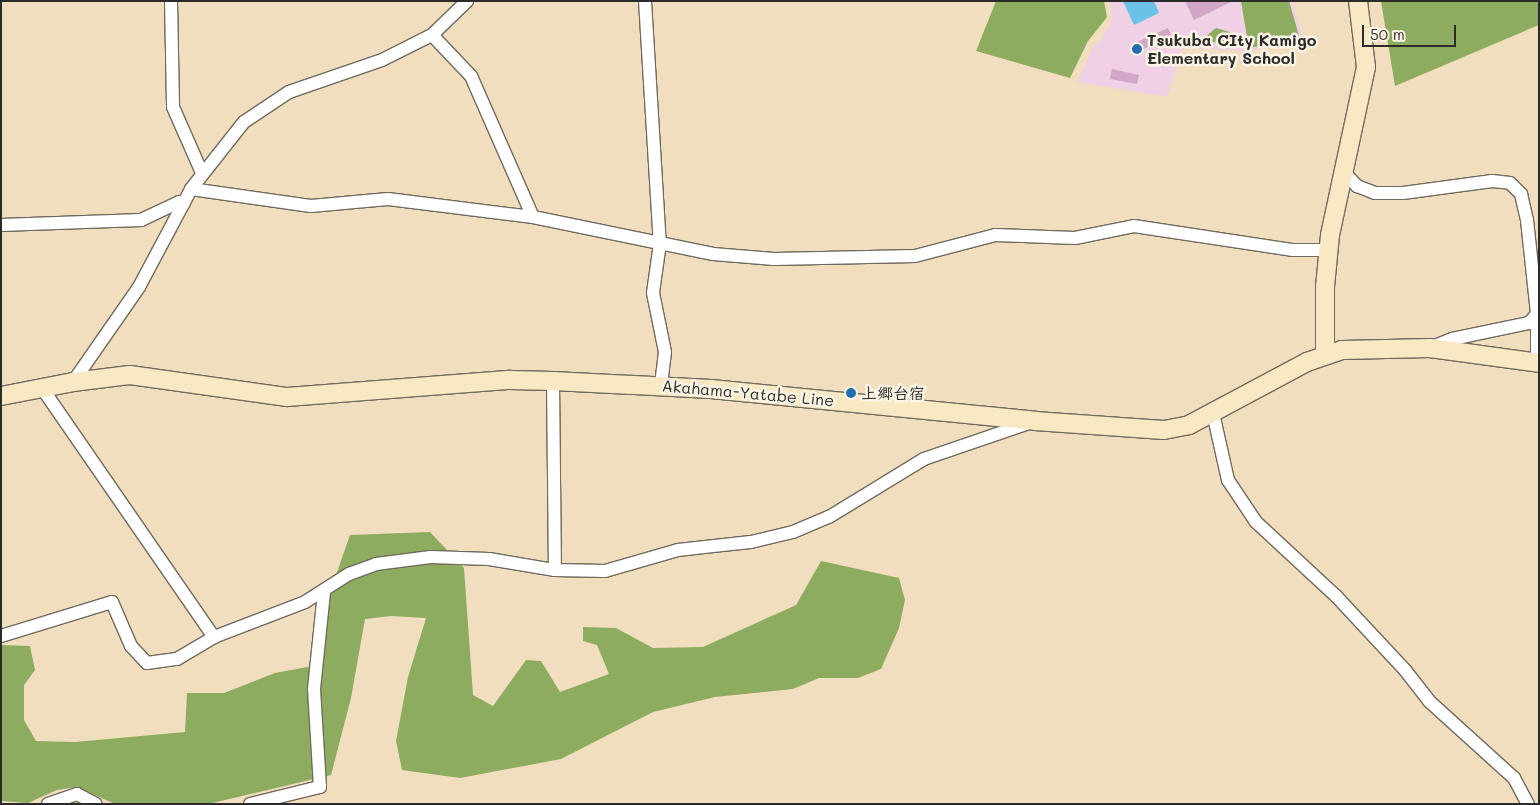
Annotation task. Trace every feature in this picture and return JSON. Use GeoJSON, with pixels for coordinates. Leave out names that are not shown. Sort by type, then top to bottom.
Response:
{"type":"FeatureCollection","features":[{"type":"Feature","properties":{"kind":"main road"},"geometry":{"type":"LineString","coordinates":[[1325,354],[1328,250],[1366,68],[1358,1]]}},
{"type":"Feature","properties":{"kind":"main road","name":"Akahama-Yatabe Line"},"geometry":{"type":"LineString","coordinates":[[1,396],[73,382],[130,375],[153,377],[245,393],[287,397],[510,380],[553,381],[662,385],[1035,422],[1164,430],[1188,425],[1214,413],[1325,354],[1391,346],[1430,348],[1538,363]]}},
{"type":"Feature","properties":{"kind":"street"},"geometry":{"type":"LineString","coordinates":[[171,1],[173,107],[202,173]]}},
{"type":"Feature","properties":{"kind":"street"},"geometry":{"type":"LineString","coordinates":[[73,382],[138,287],[191,189],[244,122],[290,92],[382,60],[432,35],[466,1]]}},
{"type":"Feature","properties":{"kind":"street"},"geometry":{"type":"LineString","coordinates":[[646,1],[660,243],[653,293],[665,352],[662,385]]}},
{"type":"Feature","properties":{"kind":"street"},"geometry":{"type":"LineString","coordinates":[[432,35],[471,76],[533,217]]}},
{"type":"Feature","properties":{"kind":"street"},"geometry":{"type":"LineString","coordinates":[[1343,171],[1357,186],[1375,193],[1403,194],[1492,181],[1510,183],[1521,194],[1538,313],[1538,363]]}},
{"type":"Feature","properties":{"kind":"street"},"geometry":{"type":"LineString","coordinates":[[191,189],[311,206],[388,200],[533,217],[713,254],[774,259],[915,256],[995,235],[1075,238],[1134,226],[1292,250],[1328,250]]}},
{"type":"Feature","properties":{"kind":"street"},"geometry":{"type":"LineString","coordinates":[[1,225],[141,220],[179,202],[184,204]]}},
{"type":"Feature","properties":{"kind":"street"},"geometry":{"type":"LineString","coordinates":[[1430,348],[1452,339],[1529,323],[1538,313]]}},
{"type":"Feature","properties":{"kind":"street"},"geometry":{"type":"LineString","coordinates":[[553,381],[555,570]]}},
{"type":"Feature","properties":{"kind":"street"},"geometry":{"type":"LineString","coordinates":[[42,388],[214,637]]}},
{"type":"Feature","properties":{"kind":"street"},"geometry":{"type":"LineString","coordinates":[[1214,413],[1232,491],[1256,522],[1336,596],[1406,670],[1429,701],[1514,778],[1528,804]]}},
{"type":"Feature","properties":{"kind":"street"},"geometry":{"type":"LineString","coordinates":[[1,636],[112,602],[131,646],[147,663],[177,659],[214,637],[324,592],[350,574],[376,564],[431,557],[489,559],[555,570],[605,571],[678,550],[752,542],[793,532],[829,516],[924,459],[1035,422]]}},
{"type":"Feature","properties":{"kind":"street"},"geometry":{"type":"LineString","coordinates":[[250,804],[320,787],[314,689],[324,592]]}},
{"type":"Feature","properties":{"kind":"street"},"geometry":{"type":"LineString","coordinates":[[48,804],[77,794],[96,804]]}},
{"type":"Feature","properties":{"kind":"shaded area","name":"Tsukuba CIty Kamigo Elementary School"},"geometry":{"type":"Polygon","coordinates":[[[1110,1],[1292,1],[1304,41],[1249,51],[1182,48],[1167,97],[1077,82],[1094,45],[1102,39],[1112,19],[1110,1]]]}},
{"type":"Feature","properties":{"kind":"green space"},"geometry":{"type":"Polygon","coordinates":[[[996,1],[1104,1],[1107,17],[1088,41],[1070,78],[976,51],[996,1]]]}},
{"type":"Feature","properties":{"kind":"green space"},"geometry":{"type":"Polygon","coordinates":[[[1241,1],[1289,1],[1300,39],[1249,48],[1201,40],[1216,28],[1247,37],[1241,1]]]}},
{"type":"Feature","properties":{"kind":"green space"},"geometry":{"type":"Polygon","coordinates":[[[1381,1],[1539,1],[1539,25],[1395,86],[1381,1]]]}},
{"type":"Feature","properties":{"kind":"green space"},"geometry":{"type":"Polygon","coordinates":[[[430,532],[464,568],[473,695],[493,706],[526,660],[541,661],[560,692],[609,674],[597,645],[583,641],[583,627],[616,628],[653,648],[703,647],[796,605],[821,561],[899,578],[905,600],[899,628],[881,669],[858,678],[819,678],[793,689],[715,697],[653,712],[561,759],[460,778],[402,770],[396,741],[408,677],[426,618],[391,616],[365,619],[351,698],[331,775],[208,804],[115,804],[77,787],[57,790],[28,803],[1,801],[1,645],[30,646],[35,670],[24,685],[24,720],[36,741],[75,742],[185,732],[187,693],[224,693],[275,673],[323,664],[329,595],[350,535],[430,532]]]}},
{"type":"Feature","properties":{"kind":"water"},"geometry":{"type":"Polygon","coordinates":[[[1123,1],[1154,1],[1159,13],[1134,25],[1123,1]]]}},
{"type":"Feature","properties":{"kind":"building"},"geometry":{"type":"Polygon","coordinates":[[[1185,1],[1233,1],[1194,20],[1185,1]]]}},
{"type":"Feature","properties":{"kind":"building"},"geometry":{"type":"Polygon","coordinates":[[[1168,28],[1172,36],[1139,51],[1135,43],[1168,28]]]}},
{"type":"Feature","properties":{"kind":"building"},"geometry":{"type":"Polygon","coordinates":[[[1112,69],[1139,75],[1137,84],[1110,79],[1112,69]]]}},
{"type":"Feature","properties":{"kind":"place","name":"Tsukuba CIty Kamigo Elementary School"},"geometry":{"type":"Point","coordinates":[1137,49]}},
{"type":"Feature","properties":{"kind":"place","name":"上郷台宿"},"geometry":{"type":"Point","coordinates":[851,393]}}]}
